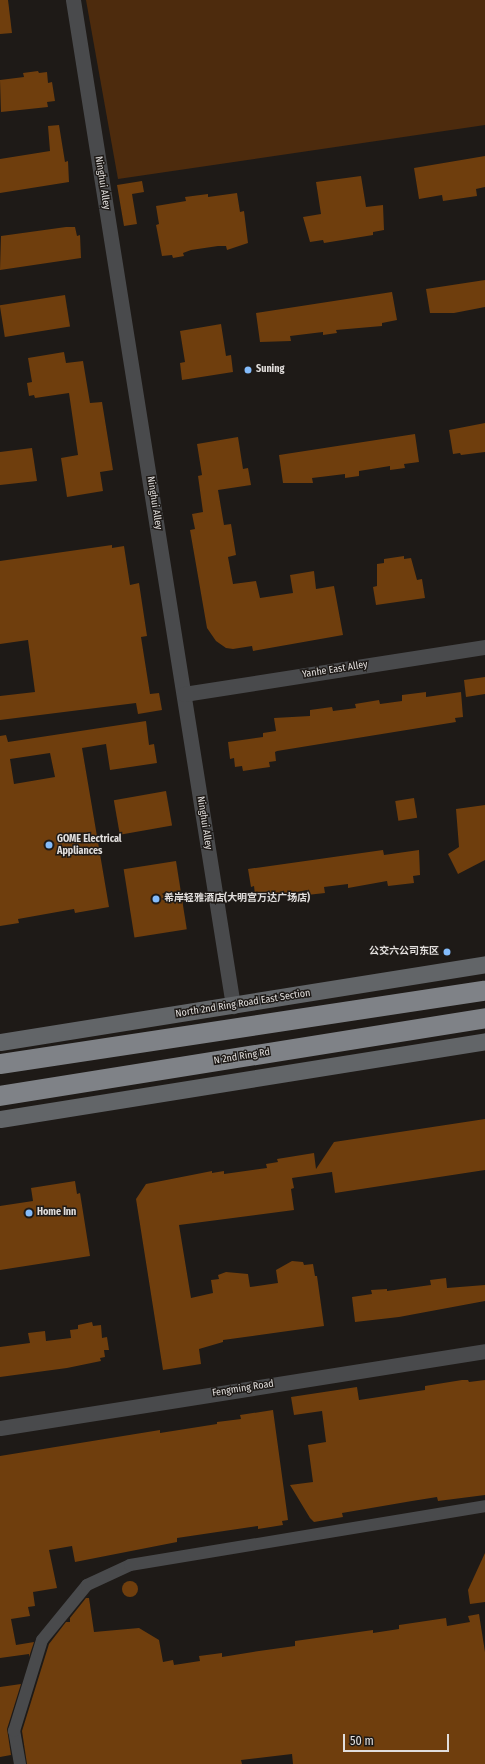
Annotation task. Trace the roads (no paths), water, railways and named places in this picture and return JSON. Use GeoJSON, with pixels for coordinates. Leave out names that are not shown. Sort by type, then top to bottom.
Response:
{"type":"FeatureCollection","features":[{"type":"Feature","properties":{"kind":"highway"},"geometry":{"type":"LineString","coordinates":[[0,1064],[485,991]]}},
{"type":"Feature","properties":{"kind":"highway","name":"N 2nd Ring Rd"},"geometry":{"type":"LineString","coordinates":[[0,1096],[485,1018]]}},
{"type":"Feature","properties":{"kind":"main road","name":"North 2nd Ring Road East Section"},"geometry":{"type":"LineString","coordinates":[[0,1042],[233,1006],[485,964]]}},
{"type":"Feature","properties":{"kind":"main road"},"geometry":{"type":"LineString","coordinates":[[0,1119],[485,1041]]}},
{"type":"Feature","properties":{"kind":"street","name":"Ninghui Alley"},"geometry":{"type":"LineString","coordinates":[[73,0],[233,1006]]}},
{"type":"Feature","properties":{"kind":"street","name":"Yanhe East Alley"},"geometry":{"type":"LineString","coordinates":[[184,694],[485,647]]}},
{"type":"Feature","properties":{"kind":"street","name":"Fengming Road"},"geometry":{"type":"LineString","coordinates":[[0,1428],[485,1351]]}},
{"type":"Feature","properties":{"kind":"street"},"geometry":{"type":"LineString","coordinates":[[20,1764],[14,1732],[42,1640],[87,1585],[130,1565],[485,1506]]}},
{"type":"Feature","properties":{"kind":"place","name":"Suning"},"geometry":{"type":"Point","coordinates":[248,370]}},
{"type":"Feature","properties":{"kind":"place","name":"GOME Electrical Appliances"},"geometry":{"type":"Point","coordinates":[49,845]}},
{"type":"Feature","properties":{"kind":"place","name":"希岸轻雅酒店(大明宫万达广场店)"},"geometry":{"type":"Point","coordinates":[156,899]}},
{"type":"Feature","properties":{"kind":"place","name":"公交六公司东区"},"geometry":{"type":"Point","coordinates":[447,952]}},
{"type":"Feature","properties":{"kind":"place","name":"Home Inn"},"geometry":{"type":"Point","coordinates":[29,1213]}}]}
